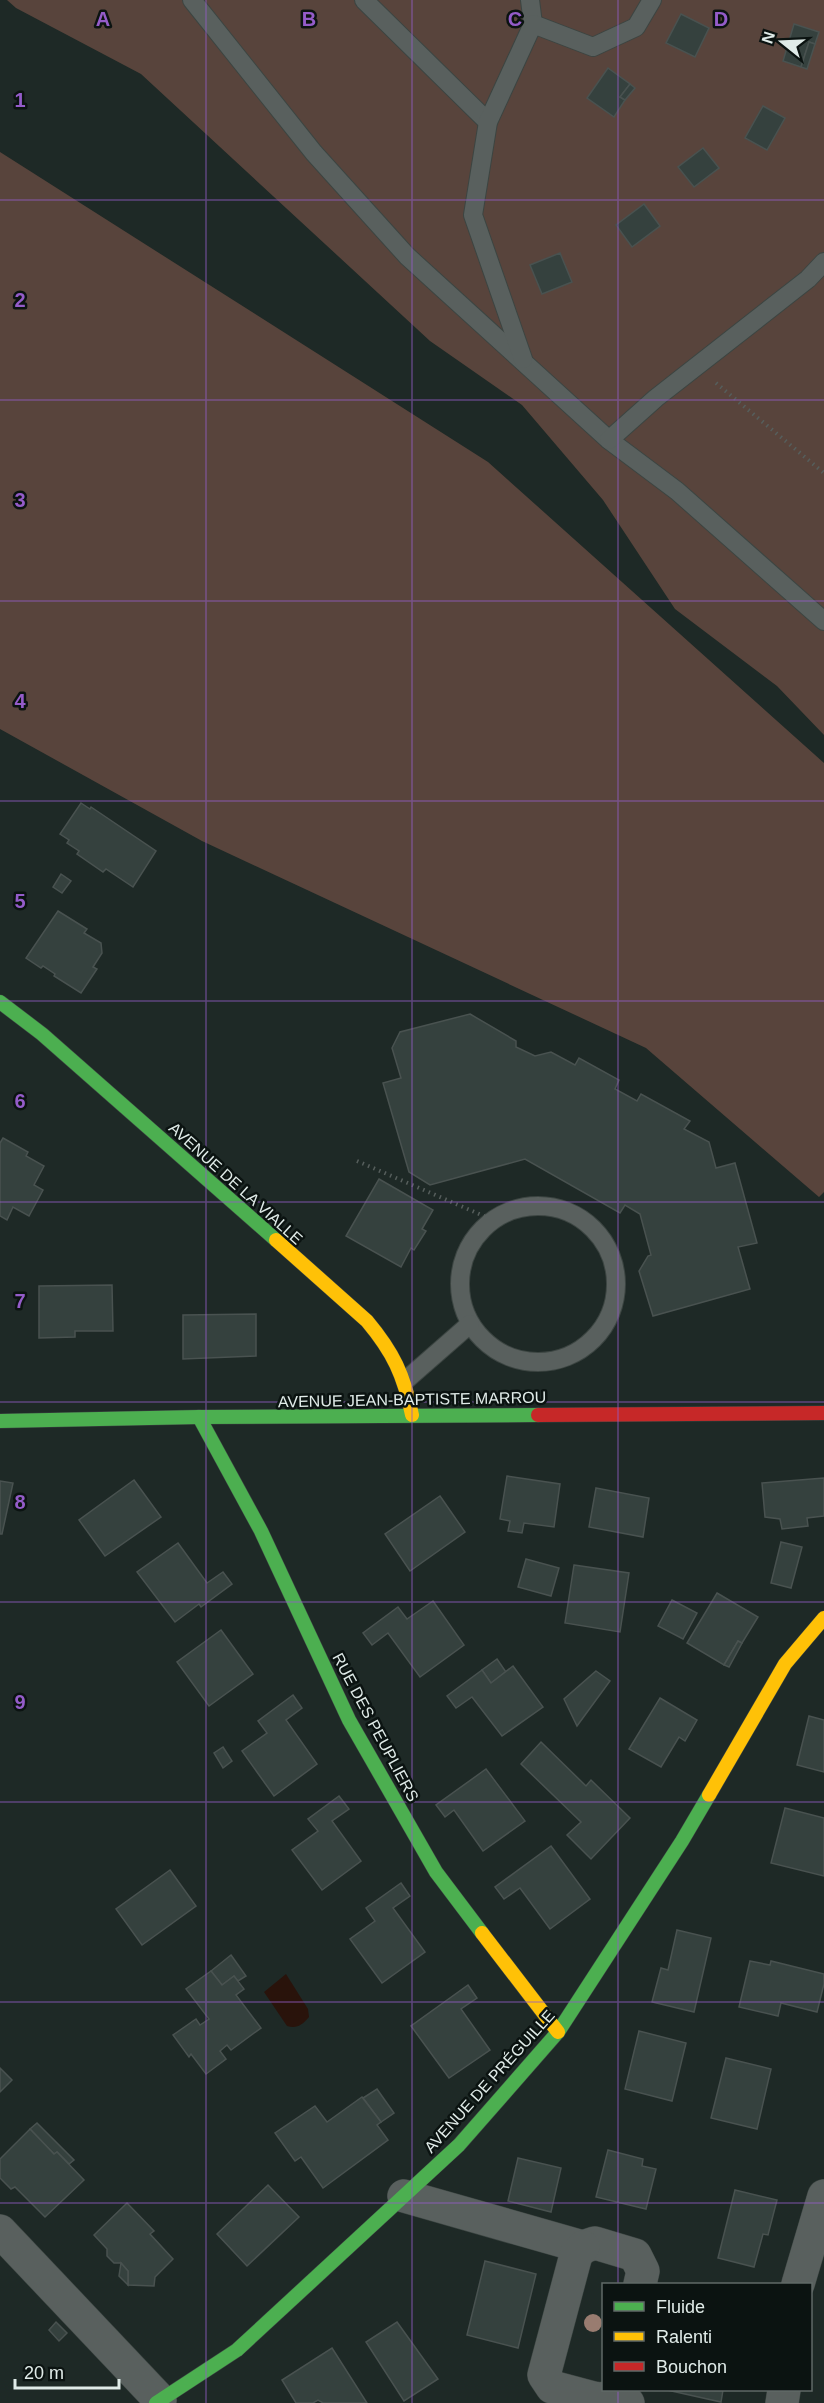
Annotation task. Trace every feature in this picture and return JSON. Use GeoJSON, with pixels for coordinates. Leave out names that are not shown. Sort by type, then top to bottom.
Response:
{"type":"FeatureCollection","features":[{"type":"Feature","properties":{"kind":"street","name":"AVENUE DE LA VIALLE"},"geometry":{"type":"LineString","coordinates":[[0,1002],[42,1034],[367,1321],[392,1350],[406,1380],[412,1415]]}},
{"type":"Feature","properties":{"kind":"street","name":"AVENUE JEAN-BAPTISTE MARROU"},"geometry":{"type":"LineString","coordinates":[[0,1421],[199,1417],[824,1413]]}},
{"type":"Feature","properties":{"kind":"street","name":"RUE DES PEUPLIERS"},"geometry":{"type":"LineString","coordinates":[[199,1417],[261,1531],[349,1720],[436,1872],[558,2032]]}},
{"type":"Feature","properties":{"kind":"street","name":"AVENUE DE PRÉGUILLE"},"geometry":{"type":"LineString","coordinates":[[159,2402],[237,2350],[459,2145],[558,2032],[682,1841],[785,1665],[824,1618]]}},
{"type":"Feature","properties":{"kind":"street"},"geometry":{"type":"LineString","coordinates":[[404,2196],[583,2247]]}},
{"type":"Feature","properties":{"kind":"street"},"geometry":{"type":"LineString","coordinates":[[798,2283],[824,2196]]}},
{"type":"Feature","properties":{"kind":"street"},"geometry":{"type":"LineString","coordinates":[[0,2231],[159,2402]]}},
{"type":"Feature","properties":{"kind":"street"},"geometry":{"type":"LineString","coordinates":[[618,2397],[597,2399],[552,2387],[544,2375],[576,2255],[583,2247],[595,2243],[635,2255],[642,2271],[640,2283]]}},
{"type":"Feature","properties":{"kind":"lane"},"geometry":{"type":"LineString","coordinates":[[192,0],[314,153],[407,256],[609,440],[677,491],[824,621]]}},
{"type":"Feature","properties":{"kind":"lane"},"geometry":{"type":"LineString","coordinates":[[364,0],[488,122]]}},
{"type":"Feature","properties":{"kind":"lane"},"geometry":{"type":"LineString","coordinates":[[524,361],[473,215],[488,122],[533,24],[530,0]]}},
{"type":"Feature","properties":{"kind":"lane"},"geometry":{"type":"LineString","coordinates":[[533,24],[593,47],[636,27],[652,0]]}},
{"type":"Feature","properties":{"kind":"lane"},"geometry":{"type":"LineString","coordinates":[[609,440],[695,366],[808,279],[824,262]]}},
{"type":"Feature","properties":{"kind":"lane"},"geometry":{"type":"LineString","coordinates":[[535,1205],[557,1208],[576,1215],[599,1235],[610,1253],[616,1276],[613,1304],[601,1329],[585,1346],[566,1357],[544,1362],[518,1359],[496,1350],[470,1324],[460,1297],[461,1266],[474,1238],[493,1220],[514,1209],[535,1205]]}},
{"type":"Feature","properties":{"kind":"lane"},"geometry":{"type":"LineString","coordinates":[[406,1380],[470,1324]]}},
{"type":"Feature","properties":{"kind":"path"},"geometry":{"type":"LineString","coordinates":[[695,366],[824,473]]}},
{"type":"Feature","properties":{"kind":"path"},"geometry":{"type":"LineString","coordinates":[[357,1161],[493,1220]]}},
{"type":"Feature","properties":{"kind":"shaded area"},"geometry":{"type":"Polygon","coordinates":[[[7,0],[824,0],[824,735],[777,686],[675,609],[603,500],[522,405],[430,341],[141,74],[16,8],[7,0]]]}},
{"type":"Feature","properties":{"kind":"shaded area"},"geometry":{"type":"Polygon","coordinates":[[[0,152],[488,462],[824,763],[824,1192],[819,1197],[646,1048],[202,841],[0,729],[0,152]]]}},
{"type":"Feature","properties":{"kind":"shaded area"},"geometry":{"type":"Polygon","coordinates":[[[286,1974],[308,2009],[309,2017],[297,2027],[287,2026],[264,1992],[286,1974]]]}},
{"type":"Feature","properties":{"kind":"building"},"geometry":{"type":"Polygon","coordinates":[[[681,14],[709,28],[695,57],[666,43],[681,14]]]}},
{"type":"Feature","properties":{"kind":"building"},"geometry":{"type":"Polygon","coordinates":[[[794,24],[819,32],[815,44],[809,42],[801,67],[783,61],[794,24]]]}},
{"type":"Feature","properties":{"kind":"building"},"geometry":{"type":"Polygon","coordinates":[[[809,42],[815,44],[807,69],[801,67],[809,42]]]}},
{"type":"Feature","properties":{"kind":"building"},"geometry":{"type":"Polygon","coordinates":[[[608,68],[630,84],[620,97],[625,100],[614,117],[587,98],[608,68]]]}},
{"type":"Feature","properties":{"kind":"building"},"geometry":{"type":"Polygon","coordinates":[[[630,84],[635,88],[625,100],[620,97],[630,84]]]}},
{"type":"Feature","properties":{"kind":"building"},"geometry":{"type":"Polygon","coordinates":[[[763,106],[785,118],[767,150],[745,138],[763,106]]]}},
{"type":"Feature","properties":{"kind":"building"},"geometry":{"type":"Polygon","coordinates":[[[703,148],[719,168],[694,187],[678,167],[703,148]]]}},
{"type":"Feature","properties":{"kind":"building"},"geometry":{"type":"Polygon","coordinates":[[[644,204],[660,226],[632,247],[616,225],[644,204]]]}},
{"type":"Feature","properties":{"kind":"building"},"geometry":{"type":"Polygon","coordinates":[[[560,253],[572,282],[542,294],[530,265],[560,253]]]}},
{"type":"Feature","properties":{"kind":"building"},"geometry":{"type":"Polygon","coordinates":[[[81,803],[90,809],[91,807],[156,851],[133,887],[106,869],[103,872],[77,854],[79,851],[67,843],[69,840],[60,834],[81,803]]]}},
{"type":"Feature","properties":{"kind":"building"},"geometry":{"type":"Polygon","coordinates":[[[61,874],[71,881],[62,893],[53,887],[61,874]]]}},
{"type":"Feature","properties":{"kind":"building"},"geometry":{"type":"Polygon","coordinates":[[[58,911],[87,929],[84,933],[101,943],[102,953],[93,967],[97,969],[81,993],[43,966],[41,968],[26,958],[58,911]]]}},
{"type":"Feature","properties":{"kind":"building"},"geometry":{"type":"Polygon","coordinates":[[[470,1014],[516,1041],[516,1047],[535,1056],[551,1052],[575,1065],[579,1058],[619,1080],[615,1089],[637,1101],[641,1094],[690,1121],[684,1129],[709,1142],[716,1168],[735,1163],[757,1243],[738,1247],[750,1289],[653,1316],[639,1271],[651,1255],[640,1214],[625,1205],[620,1213],[525,1159],[430,1185],[409,1172],[383,1083],[401,1078],[392,1048],[400,1032],[470,1014]]]}},
{"type":"Feature","properties":{"kind":"building"},"geometry":{"type":"Polygon","coordinates":[[[3,1138],[28,1152],[26,1156],[44,1166],[34,1185],[43,1190],[29,1216],[13,1207],[7,1220],[0,1216],[0,1143],[3,1138]]]}},
{"type":"Feature","properties":{"kind":"building"},"geometry":{"type":"Polygon","coordinates":[[[379,1179],[433,1210],[422,1229],[426,1231],[414,1250],[411,1248],[401,1267],[346,1236],[379,1179]]]}},
{"type":"Feature","properties":{"kind":"building"},"geometry":{"type":"Polygon","coordinates":[[[112,1285],[113,1331],[75,1331],[75,1337],[39,1338],[39,1286],[112,1285]]]}},
{"type":"Feature","properties":{"kind":"building"},"geometry":{"type":"Polygon","coordinates":[[[256,1314],[256,1356],[183,1359],[183,1315],[256,1314]]]}},
{"type":"Feature","properties":{"kind":"building"},"geometry":{"type":"Polygon","coordinates":[[[507,1476],[560,1484],[554,1527],[524,1523],[522,1533],[508,1531],[510,1521],[500,1519],[507,1476]]]}},
{"type":"Feature","properties":{"kind":"building"},"geometry":{"type":"Polygon","coordinates":[[[824,1478],[824,1516],[807,1518],[808,1526],[782,1529],[780,1519],[765,1517],[762,1483],[824,1478]]]}},
{"type":"Feature","properties":{"kind":"building"},"geometry":{"type":"Polygon","coordinates":[[[134,1480],[161,1517],[105,1556],[79,1520],[134,1480]]]}},
{"type":"Feature","properties":{"kind":"building"},"geometry":{"type":"Polygon","coordinates":[[[0,1481],[13,1483],[2,1534],[0,1534],[0,1481]]]}},
{"type":"Feature","properties":{"kind":"building"},"geometry":{"type":"Polygon","coordinates":[[[596,1488],[649,1498],[643,1537],[589,1527],[596,1488]]]}},
{"type":"Feature","properties":{"kind":"building"},"geometry":{"type":"Polygon","coordinates":[[[440,1496],[465,1532],[410,1571],[385,1534],[440,1496]]]}},
{"type":"Feature","properties":{"kind":"building"},"geometry":{"type":"Polygon","coordinates":[[[781,1542],[802,1547],[791,1588],[771,1583],[781,1542]]]}},
{"type":"Feature","properties":{"kind":"building"},"geometry":{"type":"Polygon","coordinates":[[[178,1543],[207,1583],[223,1572],[232,1584],[201,1607],[199,1604],[175,1622],[137,1572],[178,1543]]]}},
{"type":"Feature","properties":{"kind":"building"},"geometry":{"type":"Polygon","coordinates":[[[526,1559],[559,1568],[551,1596],[518,1587],[526,1559]]]}},
{"type":"Feature","properties":{"kind":"building"},"geometry":{"type":"Polygon","coordinates":[[[574,1565],[629,1573],[620,1632],[565,1623],[574,1565]]]}},
{"type":"Feature","properties":{"kind":"building"},"geometry":{"type":"Polygon","coordinates":[[[717,1593],[758,1617],[742,1643],[738,1641],[724,1665],[687,1643],[717,1593]]]}},
{"type":"Feature","properties":{"kind":"building"},"geometry":{"type":"Polygon","coordinates":[[[672,1600],[697,1613],[683,1639],[658,1626],[672,1600]]]}},
{"type":"Feature","properties":{"kind":"building"},"geometry":{"type":"Polygon","coordinates":[[[433,1601],[464,1645],[420,1677],[388,1633],[372,1645],[363,1633],[398,1607],[407,1619],[433,1601]]]}},
{"type":"Feature","properties":{"kind":"building"},"geometry":{"type":"Polygon","coordinates":[[[221,1630],[253,1674],[209,1706],[177,1662],[221,1630]]]}},
{"type":"Feature","properties":{"kind":"building"},"geometry":{"type":"Polygon","coordinates":[[[738,1641],[742,1643],[729,1667],[724,1665],[738,1641]]]}},
{"type":"Feature","properties":{"kind":"building"},"geometry":{"type":"Polygon","coordinates":[[[497,1659],[506,1672],[491,1683],[482,1670],[497,1659]]]}},
{"type":"Feature","properties":{"kind":"building"},"geometry":{"type":"Polygon","coordinates":[[[513,1666],[543,1707],[502,1736],[472,1697],[456,1708],[447,1696],[482,1670],[491,1683],[513,1666]]]}},
{"type":"Feature","properties":{"kind":"building"},"geometry":{"type":"Polygon","coordinates":[[[596,1671],[610,1681],[577,1726],[564,1699],[596,1671]]]}},
{"type":"Feature","properties":{"kind":"building"},"geometry":{"type":"Polygon","coordinates":[[[293,1695],[302,1708],[286,1720],[317,1764],[274,1796],[242,1751],[267,1733],[258,1721],[293,1695]]]}},
{"type":"Feature","properties":{"kind":"building"},"geometry":{"type":"Polygon","coordinates":[[[660,1698],[697,1720],[685,1741],[679,1737],[661,1767],[629,1749],[660,1698]]]}},
{"type":"Feature","properties":{"kind":"building"},"geometry":{"type":"Polygon","coordinates":[[[809,1716],[824,1720],[824,1772],[797,1765],[809,1716]]]}},
{"type":"Feature","properties":{"kind":"building"},"geometry":{"type":"Polygon","coordinates":[[[541,1742],[586,1786],[591,1780],[630,1818],[591,1859],[567,1835],[581,1822],[521,1764],[541,1742]]]}},
{"type":"Feature","properties":{"kind":"building"},"geometry":{"type":"Polygon","coordinates":[[[223,1747],[232,1761],[223,1768],[214,1753],[223,1747]]]}},
{"type":"Feature","properties":{"kind":"building"},"geometry":{"type":"Polygon","coordinates":[[[486,1769],[525,1821],[483,1851],[454,1810],[445,1817],[436,1805],[486,1769]]]}},
{"type":"Feature","properties":{"kind":"building"},"geometry":{"type":"Polygon","coordinates":[[[339,1796],[349,1809],[332,1821],[361,1861],[322,1890],[292,1850],[318,1831],[308,1819],[339,1796]]]}},
{"type":"Feature","properties":{"kind":"building"},"geometry":{"type":"Polygon","coordinates":[[[785,1808],[824,1818],[824,1876],[771,1863],[785,1808]]]}},
{"type":"Feature","properties":{"kind":"building"},"geometry":{"type":"Polygon","coordinates":[[[551,1846],[590,1899],[550,1929],[520,1888],[504,1899],[495,1887],[551,1846]]]}},
{"type":"Feature","properties":{"kind":"building"},"geometry":{"type":"Polygon","coordinates":[[[170,1870],[196,1906],[142,1945],[116,1909],[170,1870]]]}},
{"type":"Feature","properties":{"kind":"building"},"geometry":{"type":"Polygon","coordinates":[[[401,1883],[410,1896],[393,1908],[425,1952],[382,1983],[350,1939],[375,1921],[366,1908],[401,1883]]]}},
{"type":"Feature","properties":{"kind":"building"},"geometry":{"type":"Polygon","coordinates":[[[677,1930],[711,1938],[694,2012],[652,2002],[661,1968],[668,1970],[677,1930]]]}},
{"type":"Feature","properties":{"kind":"building"},"geometry":{"type":"Polygon","coordinates":[[[231,1955],[246,1976],[238,1981],[234,1976],[222,1985],[211,1971],[231,1955]]]}},
{"type":"Feature","properties":{"kind":"building"},"geometry":{"type":"Polygon","coordinates":[[[750,1961],[770,1965],[771,1961],[824,1974],[824,1984],[817,2012],[781,2003],[778,2016],[739,2007],[750,1961]]]}},
{"type":"Feature","properties":{"kind":"building"},"geometry":{"type":"Polygon","coordinates":[[[211,1971],[222,1985],[234,1976],[244,1989],[236,1995],[261,2028],[231,2050],[227,2045],[220,2051],[226,2059],[206,2074],[191,2054],[189,2057],[173,2035],[196,2019],[200,2025],[209,2019],[186,1989],[211,1971]]]}},
{"type":"Feature","properties":{"kind":"building"},"geometry":{"type":"Polygon","coordinates":[[[468,1985],[477,1998],[461,2009],[490,2050],[449,2078],[411,2026],[468,1985]]]}},
{"type":"Feature","properties":{"kind":"building"},"geometry":{"type":"Polygon","coordinates":[[[639,2031],[686,2043],[672,2101],[625,2089],[639,2031]]]}},
{"type":"Feature","properties":{"kind":"building"},"geometry":{"type":"Polygon","coordinates":[[[726,2058],[771,2069],[757,2129],[711,2118],[726,2058]]]}},
{"type":"Feature","properties":{"kind":"building"},"geometry":{"type":"Polygon","coordinates":[[[0,2068],[12,2080],[0,2092],[0,2068]]]}},
{"type":"Feature","properties":{"kind":"building"},"geometry":{"type":"Polygon","coordinates":[[[377,2089],[394,2113],[381,2122],[363,2098],[377,2089]]]}},
{"type":"Feature","properties":{"kind":"building"},"geometry":{"type":"Polygon","coordinates":[[[362,2097],[381,2122],[377,2125],[388,2140],[323,2188],[301,2157],[295,2161],[275,2133],[315,2106],[327,2122],[362,2097]]]}},
{"type":"Feature","properties":{"kind":"building"},"geometry":{"type":"Polygon","coordinates":[[[37,2123],[74,2160],[69,2164],[57,2152],[54,2154],[30,2129],[37,2123]]]}},
{"type":"Feature","properties":{"kind":"building"},"geometry":{"type":"Polygon","coordinates":[[[30,2129],[54,2154],[57,2152],[84,2180],[45,2217],[15,2187],[11,2189],[0,2178],[0,2159],[30,2129]]]}},
{"type":"Feature","properties":{"kind":"building"},"geometry":{"type":"Polygon","coordinates":[[[608,2150],[643,2159],[642,2166],[656,2169],[646,2209],[596,2197],[608,2150]]]}},
{"type":"Feature","properties":{"kind":"building"},"geometry":{"type":"Polygon","coordinates":[[[518,2158],[561,2168],[551,2212],[508,2201],[518,2158]]]}},
{"type":"Feature","properties":{"kind":"building"},"geometry":{"type":"Polygon","coordinates":[[[268,2185],[299,2217],[247,2266],[217,2234],[268,2185]]]}},
{"type":"Feature","properties":{"kind":"building"},"geometry":{"type":"Polygon","coordinates":[[[735,2190],[777,2200],[768,2235],[763,2234],[754,2267],[718,2258],[735,2190]]]}},
{"type":"Feature","properties":{"kind":"building"},"geometry":{"type":"Polygon","coordinates":[[[127,2203],[154,2231],[150,2234],[173,2259],[155,2277],[154,2286],[128,2285],[128,2271],[121,2263],[114,2263],[107,2256],[107,2249],[94,2235],[127,2203]]]}},
{"type":"Feature","properties":{"kind":"building"},"geometry":{"type":"Polygon","coordinates":[[[485,2261],[536,2274],[518,2348],[467,2335],[485,2261]]]}},
{"type":"Feature","properties":{"kind":"building"},"geometry":{"type":"Polygon","coordinates":[[[121,2263],[128,2271],[128,2285],[119,2276],[121,2263]]]}},
{"type":"Feature","properties":{"kind":"building"},"geometry":{"type":"Polygon","coordinates":[[[56,2322],[67,2333],[59,2341],[49,2330],[56,2322]]]}},
{"type":"Feature","properties":{"kind":"building"},"geometry":{"type":"Polygon","coordinates":[[[397,2322],[438,2379],[404,2401],[366,2342],[397,2322]]]}},
{"type":"Feature","properties":{"kind":"building"},"geometry":{"type":"Polygon","coordinates":[[[332,2348],[367,2403],[323,2403],[318,2400],[313,2403],[296,2403],[282,2380],[332,2348]]]}},
{"type":"Feature","properties":{"kind":"building"},"geometry":{"type":"Polygon","coordinates":[[[672,2391],[723,2391],[721,2402],[672,2391]]]}},
{"type":"Feature","properties":{"kind":"traffic: fast"},"geometry":{"type":"LineString","coordinates":[[0,1002],[42,1034],[276,1240]]}},
{"type":"Feature","properties":{"kind":"traffic: fast"},"geometry":{"type":"LineString","coordinates":[[0,1421],[538,1415]]}},
{"type":"Feature","properties":{"kind":"traffic: fast"},"geometry":{"type":"LineString","coordinates":[[199,1417],[261,1531],[349,1720],[436,1872],[482,1933]]}},
{"type":"Feature","properties":{"kind":"traffic: fast"},"geometry":{"type":"LineString","coordinates":[[156,2403],[237,2350],[459,2145],[558,2032],[682,1841],[709,1795]]}},
{"type":"Feature","properties":{"kind":"traffic: slow"},"geometry":{"type":"LineString","coordinates":[[276,1240],[367,1321],[376,1332],[391,1354],[401,1376],[412,1415]]}},
{"type":"Feature","properties":{"kind":"traffic: slow"},"geometry":{"type":"LineString","coordinates":[[709,1795],[785,1664],[824,1618]]}},
{"type":"Feature","properties":{"kind":"traffic: slow"},"geometry":{"type":"LineString","coordinates":[[482,1933],[558,2032]]}},
{"type":"Feature","properties":{"kind":"traffic: jam"},"geometry":{"type":"LineString","coordinates":[[538,1415],[824,1413]]}}]}
